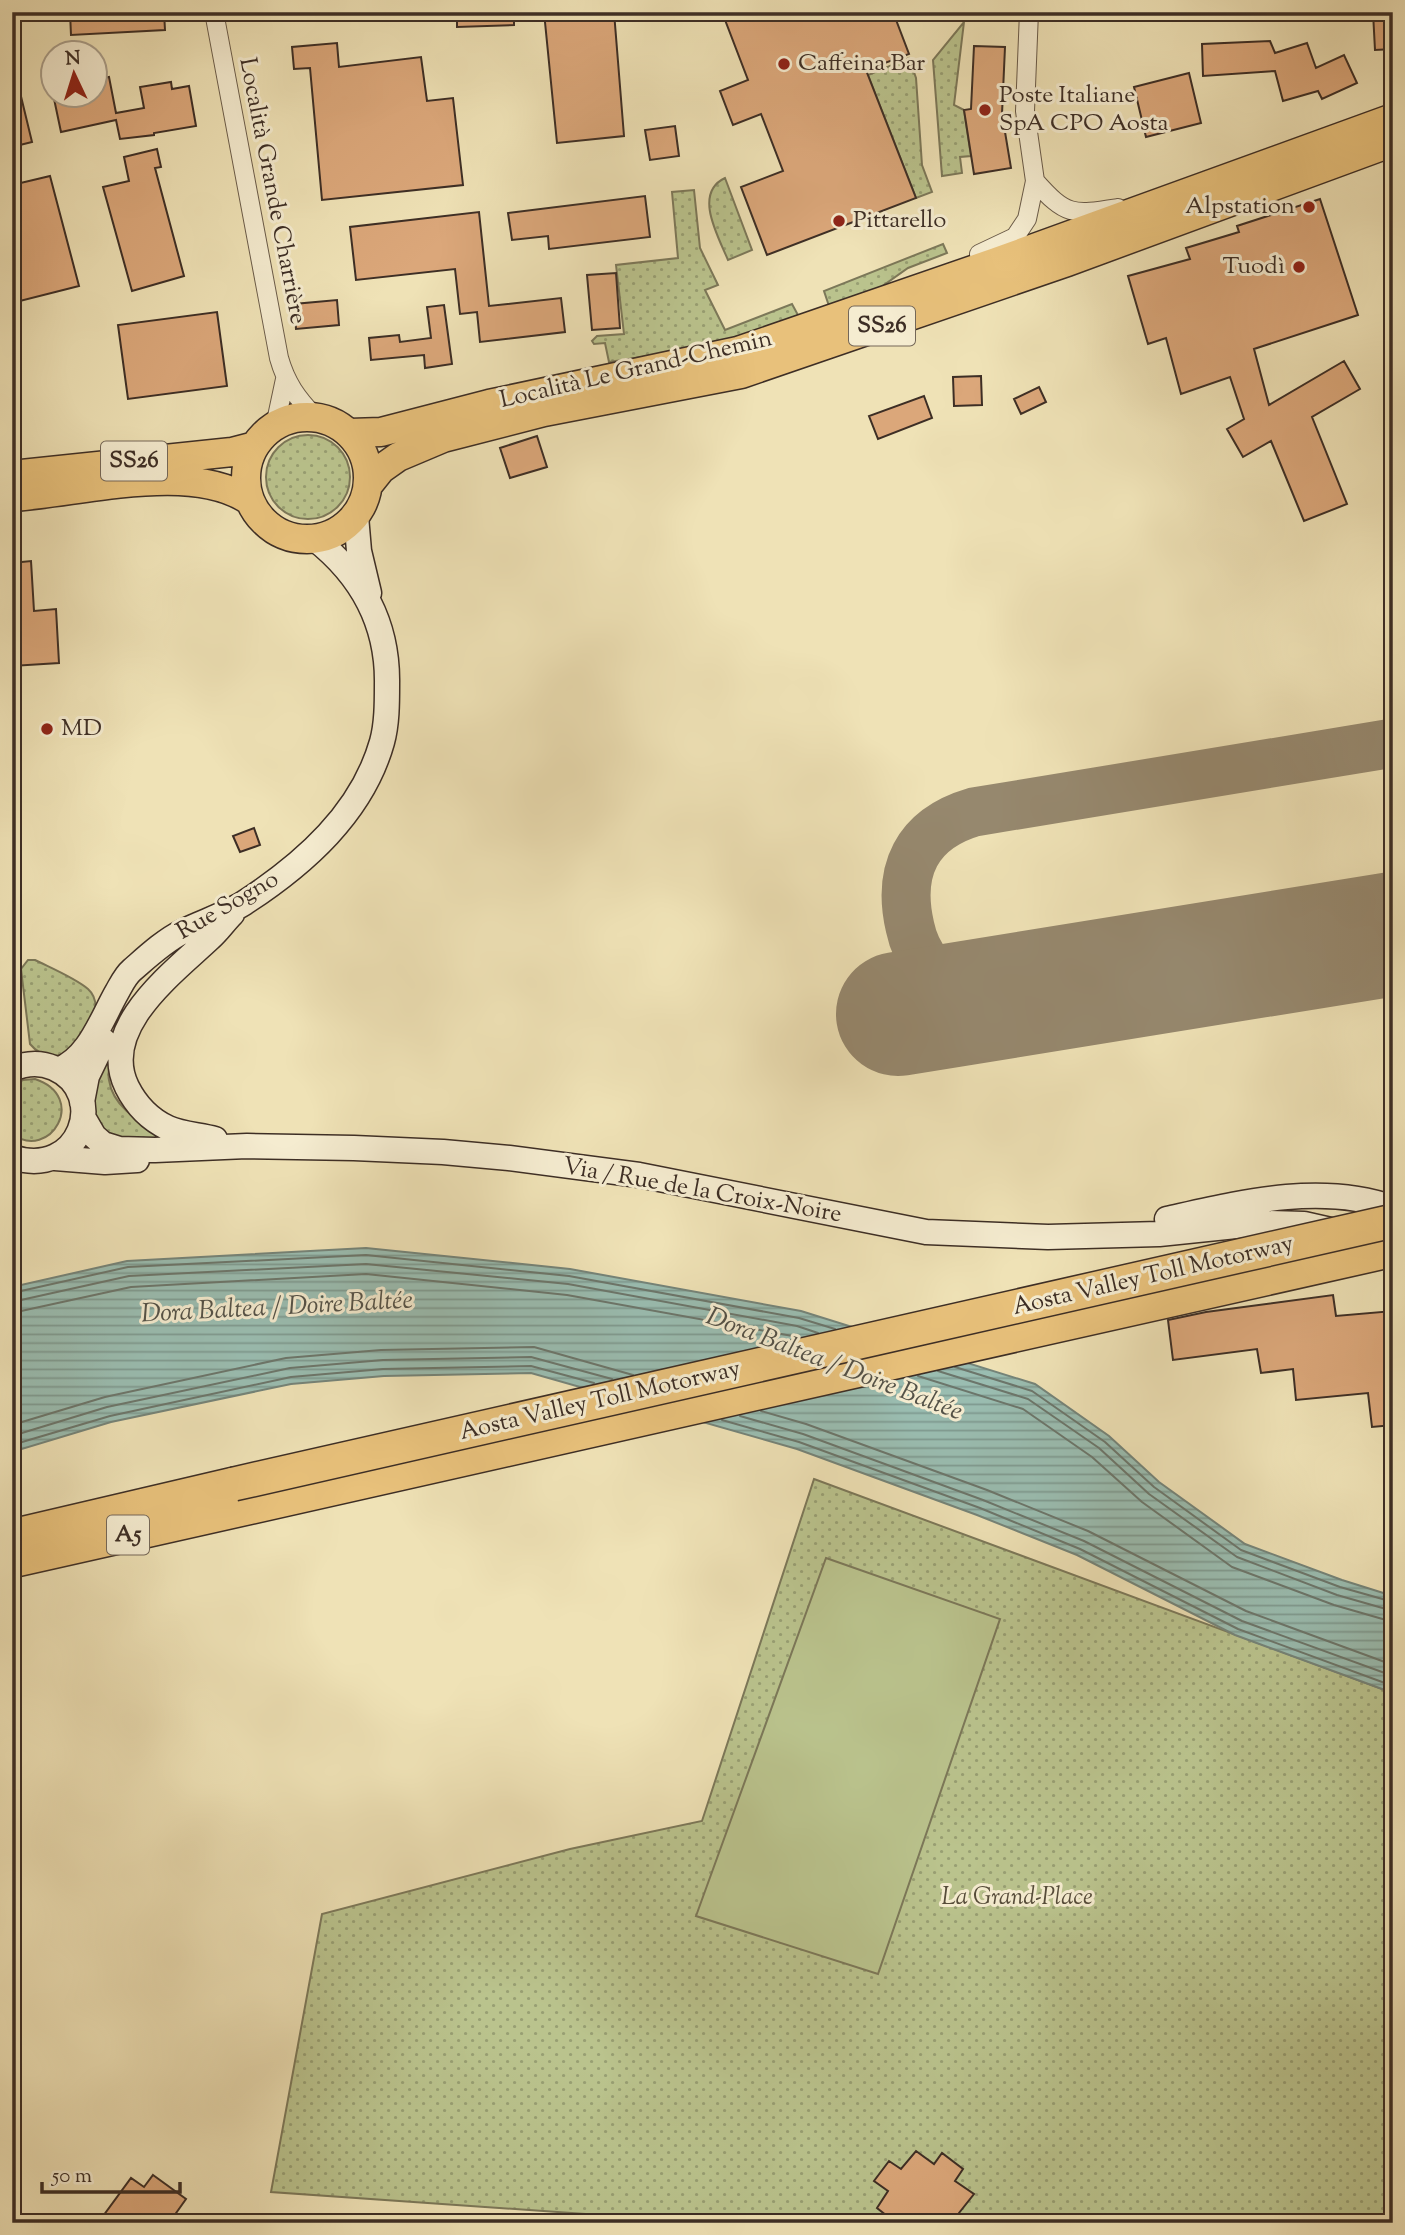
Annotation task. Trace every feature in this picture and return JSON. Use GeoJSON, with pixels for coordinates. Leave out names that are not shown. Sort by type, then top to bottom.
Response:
{"type":"FeatureCollection","features":[{"type":"Feature","properties":{"kind":"highway","name":"Aosta Valley Toll Motorway"},"geometry":{"type":"LineString","coordinates":[[12,1561],[239,1496],[1393,1221]]}},
{"type":"Feature","properties":{"kind":"highway","name":"Aosta Valley Toll Motorway"},"geometry":{"type":"LineString","coordinates":[[12,1536],[239,1496],[1393,1249]]}},
{"type":"Feature","properties":{"kind":"main road","name":"Località Le Grand-Chemin"},"geometry":{"type":"LineString","coordinates":[[315,417],[340,426],[350,433],[381,432],[489,404],[738,351],[1393,118]]}},
{"type":"Feature","properties":{"kind":"main road","name":"Località Le Grand-Chemin"},"geometry":{"type":"LineString","coordinates":[[356,516],[363,505],[369,484],[381,469],[398,457],[443,438],[544,412],[741,374],[1067,262],[1393,142]]}},
{"type":"Feature","properties":{"kind":"main road"},"geometry":{"type":"LineString","coordinates":[[315,417],[296,418],[275,426],[255,446],[250,455],[246,476],[250,501],[264,522],[274,530],[297,538],[315,539],[339,531],[356,516]]}},
{"type":"Feature","properties":{"kind":"main road"},"geometry":{"type":"LineString","coordinates":[[350,433],[365,456],[369,484]]}},
{"type":"Feature","properties":{"kind":"main road","name":"SS26"},"geometry":{"type":"LineString","coordinates":[[12,475],[232,452],[255,446]]}},
{"type":"Feature","properties":{"kind":"main road","name":"SS26"},"geometry":{"type":"LineString","coordinates":[[12,497],[168,480],[223,487],[250,501]]}},
{"type":"Feature","properties":{"kind":"street","name":"Località Grande Charrière"},"geometry":{"type":"LineString","coordinates":[[214,12],[273,331],[285,379],[293,393],[315,417]]}},
{"type":"Feature","properties":{"kind":"street"},"geometry":{"type":"LineString","coordinates":[[896,297],[915,280],[1015,237],[1027,219],[1035,181],[1026,111],[1029,12]]}},
{"type":"Feature","properties":{"kind":"street"},"geometry":{"type":"LineString","coordinates":[[1035,181],[1057,205],[1072,211],[1090,212],[1159,202]]}},
{"type":"Feature","properties":{"kind":"street","name":"Località Grande Charrière"},"geometry":{"type":"LineString","coordinates":[[275,426],[285,379]]}},
{"type":"Feature","properties":{"kind":"street","name":"Rue Sogno"},"geometry":{"type":"LineString","coordinates":[[356,516],[359,551],[372,607]]}},
{"type":"Feature","properties":{"kind":"street","name":"Rue Sogno"},"geometry":{"type":"LineString","coordinates":[[54,1158],[66,1151],[80,1130],[88,1076],[102,1046],[133,994],[171,954],[291,869],[328,835],[369,778],[383,740],[387,706],[387,650],[379,620],[372,607],[338,560],[315,539]]}},
{"type":"Feature","properties":{"kind":"street"},"geometry":{"type":"LineString","coordinates":[[235,911],[212,936],[162,980],[146,1001],[130,1024],[123,1043],[120,1064],[123,1080],[133,1101],[147,1115],[169,1129],[247,1146]]}},
{"type":"Feature","properties":{"kind":"street","name":"Rue Sogno"},"geometry":{"type":"LineString","coordinates":[[58,1070],[71,1065],[84,1052],[128,973],[178,933],[235,911]]}},
{"type":"Feature","properties":{"kind":"street"},"geometry":{"type":"LineString","coordinates":[[12,1069],[38,1064],[58,1070]]}},
{"type":"Feature","properties":{"kind":"street","name":"Via / Rue de la Croix-Noire"},"geometry":{"type":"LineString","coordinates":[[58,1070],[73,1083],[94,1136],[103,1144],[119,1149],[247,1146],[443,1152],[639,1175],[926,1232],[985,1236],[1095,1236],[1159,1234],[1265,1223],[1304,1224],[1361,1237],[1393,1249]]}},
{"type":"Feature","properties":{"kind":"street","name":"Via / Rue de la Croix-Noire"},"geometry":{"type":"LineString","coordinates":[[12,1157],[25,1162],[54,1158],[115,1161],[308,1147]]}},
{"type":"Feature","properties":{"kind":"street","name":"Via / Rue de la Croix-Noire"},"geometry":{"type":"LineString","coordinates":[[1095,1236],[1223,1207],[1286,1196],[1346,1197],[1393,1208]]}},
{"type":"Feature","properties":{"kind":"street"},"geometry":{"type":"LineString","coordinates":[[364,2223],[383,2223]]}},
{"type":"Feature","properties":{"kind":"green space"},"geometry":{"type":"Polygon","coordinates":[[[964,22],[954,105],[964,110],[971,156],[960,157],[962,173],[942,176],[933,60],[964,22]]]}},
{"type":"Feature","properties":{"kind":"green space"},"geometry":{"type":"Polygon","coordinates":[[[909,58],[916,78],[922,165],[932,192],[916,198],[868,75],[909,58]]]}},
{"type":"Feature","properties":{"kind":"green space"},"geometry":{"type":"Polygon","coordinates":[[[725,178],[752,250],[728,260],[714,227],[709,204],[716,185],[725,178]]]}},
{"type":"Feature","properties":{"kind":"green space"},"geometry":{"type":"Polygon","coordinates":[[[694,190],[700,248],[718,285],[705,290],[725,330],[792,304],[799,317],[715,346],[609,362],[605,343],[594,344],[592,341],[597,336],[624,334],[616,265],[678,258],[672,192],[694,190]]]}},
{"type":"Feature","properties":{"kind":"green space"},"geometry":{"type":"Polygon","coordinates":[[[943,244],[947,253],[908,268],[881,287],[829,306],[824,291],[943,244]]]}},
{"type":"Feature","properties":{"kind":"green space"},"geometry":{"type":"Polygon","coordinates":[[[308,435],[324,438],[338,447],[347,461],[350,477],[347,493],[338,507],[324,516],[308,519],[292,516],[278,507],[269,493],[266,477],[269,461],[278,447],[292,438],[308,435]]]}},
{"type":"Feature","properties":{"kind":"green space"},"geometry":{"type":"Polygon","coordinates":[[[28,960],[35,960],[76,981],[88,989],[95,1000],[95,1013],[82,1040],[70,1051],[57,1056],[43,1054],[30,1044],[21,969],[28,960]]]}},
{"type":"Feature","properties":{"kind":"green space"},"geometry":{"type":"Polygon","coordinates":[[[112,1052],[109,1077],[117,1099],[131,1115],[167,1139],[113,1139],[96,1127],[91,1090],[112,1052]]]}},
{"type":"Feature","properties":{"kind":"green space"},"geometry":{"type":"Polygon","coordinates":[[[35,1079],[51,1088],[60,1099],[61,1112],[58,1124],[50,1134],[39,1140],[26,1140],[12,1134],[12,1085],[35,1079]]]}},
{"type":"Feature","properties":{"kind":"green space","name":"La Grand-Place"},"geometry":{"type":"Polygon","coordinates":[[[814,1479],[1393,1693],[1393,2223],[713,2223],[271,2192],[322,1914],[570,1849],[702,1821],[814,1479]]]}},
{"type":"Feature","properties":{"kind":"green space"},"geometry":{"type":"Polygon","coordinates":[[[826,1558],[1000,1619],[878,1974],[696,1916],[826,1558]]]}},
{"type":"Feature","properties":{"kind":"water","name":"Dora Baltea / Doire Baltée"},"geometry":{"type":"Polygon","coordinates":[[[366,1248],[570,1269],[801,1311],[1035,1384],[1109,1436],[1159,1482],[1245,1544],[1393,1596],[1393,1693],[1235,1635],[1077,1555],[977,1515],[797,1449],[531,1373],[384,1376],[291,1384],[111,1422],[12,1452],[12,1287],[127,1261],[366,1248]]]}},
{"type":"Feature","properties":{"kind":"building"},"geometry":{"type":"Polygon","coordinates":[[[70,12],[164,12],[165,30],[71,35],[70,12]]]}},
{"type":"Feature","properties":{"kind":"building"},"geometry":{"type":"Polygon","coordinates":[[[457,12],[514,12],[514,25],[457,27],[457,12]]]}},
{"type":"Feature","properties":{"kind":"building"},"geometry":{"type":"Polygon","coordinates":[[[544,12],[614,12],[624,136],[557,143],[544,12]]]}},
{"type":"Feature","properties":{"kind":"building"},"geometry":{"type":"Polygon","coordinates":[[[722,12],[893,12],[909,54],[866,70],[916,198],[767,255],[741,187],[783,171],[761,114],[733,125],[720,91],[748,80],[722,12]]]}},
{"type":"Feature","properties":{"kind":"building"},"geometry":{"type":"Polygon","coordinates":[[[1373,12],[1393,12],[1393,49],[1375,50],[1373,12]]]}},
{"type":"Feature","properties":{"kind":"building"},"geometry":{"type":"Polygon","coordinates":[[[1270,41],[1275,53],[1307,43],[1316,68],[1344,55],[1357,83],[1322,99],[1318,91],[1283,101],[1275,71],[1203,76],[1202,44],[1270,41]]]}},
{"type":"Feature","properties":{"kind":"building"},"geometry":{"type":"Polygon","coordinates":[[[337,43],[339,67],[421,57],[427,101],[453,98],[463,185],[322,200],[310,68],[294,69],[292,47],[337,43]]]}},
{"type":"Feature","properties":{"kind":"building","name":"Poste Italiane SpA CPO Aosta"},"geometry":{"type":"Polygon","coordinates":[[[974,46],[1005,47],[1002,114],[1011,168],[974,174],[964,110],[971,109],[974,46]]]}},
{"type":"Feature","properties":{"kind":"building"},"geometry":{"type":"Polygon","coordinates":[[[1189,73],[1201,123],[1146,137],[1134,87],[1189,73]]]}},
{"type":"Feature","properties":{"kind":"building"},"geometry":{"type":"Polygon","coordinates":[[[108,77],[116,113],[144,108],[140,87],[171,82],[172,89],[189,86],[196,126],[120,139],[116,120],[61,132],[56,108],[108,108],[108,77]]]}},
{"type":"Feature","properties":{"kind":"building"},"geometry":{"type":"Polygon","coordinates":[[[18,84],[32,142],[12,147],[12,85],[18,84]]]}},
{"type":"Feature","properties":{"kind":"building"},"geometry":{"type":"Polygon","coordinates":[[[675,126],[679,156],[650,160],[645,130],[675,126]]]}},
{"type":"Feature","properties":{"kind":"building"},"geometry":{"type":"Polygon","coordinates":[[[157,149],[161,167],[155,168],[184,276],[132,291],[103,187],[129,181],[124,157],[157,149]]]}},
{"type":"Feature","properties":{"kind":"building"},"geometry":{"type":"Polygon","coordinates":[[[50,176],[79,286],[12,303],[12,185],[50,176]]]}},
{"type":"Feature","properties":{"kind":"building"},"geometry":{"type":"Polygon","coordinates":[[[645,196],[650,237],[549,249],[548,236],[512,240],[508,213],[645,196]]]}},
{"type":"Feature","properties":{"kind":"building"},"geometry":{"type":"Polygon","coordinates":[[[1320,199],[1358,315],[1254,349],[1269,405],[1344,361],[1360,389],[1312,417],[1347,504],[1304,521],[1271,441],[1243,457],[1227,429],[1244,419],[1230,377],[1181,394],[1166,338],[1148,344],[1128,276],[1190,259],[1186,248],[1239,232],[1237,226],[1320,199]]]}},
{"type":"Feature","properties":{"kind":"building"},"geometry":{"type":"Polygon","coordinates":[[[479,212],[489,306],[561,298],[565,332],[480,342],[477,312],[460,314],[455,269],[356,280],[350,227],[479,212]]]}},
{"type":"Feature","properties":{"kind":"building"},"geometry":{"type":"Polygon","coordinates":[[[616,273],[620,328],[592,330],[587,275],[616,273]]]}},
{"type":"Feature","properties":{"kind":"building"},"geometry":{"type":"Polygon","coordinates":[[[337,300],[339,325],[296,329],[294,304],[337,300]]]}},
{"type":"Feature","properties":{"kind":"building"},"geometry":{"type":"Polygon","coordinates":[[[444,305],[452,364],[425,368],[424,355],[371,360],[369,338],[399,335],[400,342],[431,338],[427,307],[444,305]]]}},
{"type":"Feature","properties":{"kind":"building"},"geometry":{"type":"Polygon","coordinates":[[[217,312],[227,386],[128,399],[118,325],[217,312]]]}},
{"type":"Feature","properties":{"kind":"building"},"geometry":{"type":"Polygon","coordinates":[[[981,376],[982,405],[954,406],[953,377],[981,376]]]}},
{"type":"Feature","properties":{"kind":"building"},"geometry":{"type":"Polygon","coordinates":[[[1039,387],[1046,402],[1021,414],[1014,399],[1039,387]]]}},
{"type":"Feature","properties":{"kind":"building"},"geometry":{"type":"Polygon","coordinates":[[[924,396],[932,418],[878,439],[869,416],[924,396]]]}},
{"type":"Feature","properties":{"kind":"building"},"geometry":{"type":"Polygon","coordinates":[[[537,436],[547,467],[510,478],[500,448],[537,436]]]}},
{"type":"Feature","properties":{"kind":"building"},"geometry":{"type":"Polygon","coordinates":[[[31,561],[34,611],[56,609],[59,663],[12,666],[12,563],[31,561]]]}},
{"type":"Feature","properties":{"kind":"building"},"geometry":{"type":"Polygon","coordinates":[[[254,828],[260,845],[240,852],[233,836],[254,828]]]}},
{"type":"Feature","properties":{"kind":"building"},"geometry":{"type":"Polygon","coordinates":[[[1333,1295],[1336,1316],[1393,1311],[1393,1425],[1372,1427],[1368,1393],[1296,1400],[1293,1369],[1261,1373],[1257,1349],[1173,1360],[1168,1320],[1206,1312],[1333,1295]]]}},
{"type":"Feature","properties":{"kind":"building"},"geometry":{"type":"Polygon","coordinates":[[[916,2151],[934,2164],[942,2153],[963,2169],[955,2181],[974,2194],[959,2213],[973,2223],[896,2223],[877,2208],[888,2191],[874,2181],[889,2161],[901,2169],[916,2151]]]}},
{"type":"Feature","properties":{"kind":"building"},"geometry":{"type":"Polygon","coordinates":[[[153,2175],[186,2199],[169,2223],[98,2223],[131,2178],[144,2187],[153,2175]]]}},
{"type":"Feature","properties":{"kind":"taxiway"},"geometry":{"type":"LineString","coordinates":[[1020,994],[984,995],[952,986],[928,966],[917,948],[907,907],[909,870],[915,855],[938,829],[974,812],[1393,743]]}},
{"type":"Feature","properties":{"kind":"runway"},"geometry":{"type":"LineString","coordinates":[[898,1014],[1393,934]]}},
{"type":"Feature","properties":{"kind":"place","name":"Caffeina Bar"},"geometry":{"type":"Point","coordinates":[784,64]}},
{"type":"Feature","properties":{"kind":"place","name":"Poste Italiane SpA CPO Aosta"},"geometry":{"type":"Point","coordinates":[985,110]}},
{"type":"Feature","properties":{"kind":"place","name":"Alpstation"},"geometry":{"type":"Point","coordinates":[1309,207]}},
{"type":"Feature","properties":{"kind":"place","name":"Pittarello"},"geometry":{"type":"Point","coordinates":[839,221]}},
{"type":"Feature","properties":{"kind":"place","name":"Tuodì"},"geometry":{"type":"Point","coordinates":[1299,267]}},
{"type":"Feature","properties":{"kind":"place","name":"MD"},"geometry":{"type":"Point","coordinates":[47,729]}}]}
